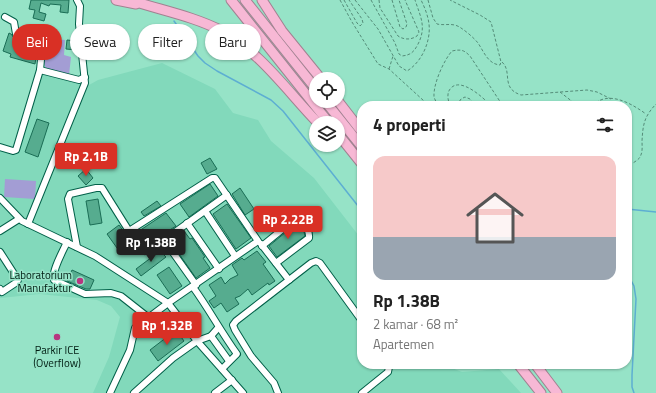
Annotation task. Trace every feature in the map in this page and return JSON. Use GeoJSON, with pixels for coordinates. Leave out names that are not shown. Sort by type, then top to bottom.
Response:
{"type":"FeatureCollection","features":[{"type":"Feature","properties":{"kind":"highway"},"geometry":{"type":"LineString","coordinates":[[116,0],[152,8],[201,22],[222,32],[244,46],[261,61],[312,116]]}},
{"type":"Feature","properties":{"kind":"highway"},"geometry":{"type":"LineString","coordinates":[[130,0],[152,8]]}},
{"type":"Feature","properties":{"kind":"highway"},"geometry":{"type":"LineString","coordinates":[[231,0],[323,116]]}},
{"type":"Feature","properties":{"kind":"highway"},"geometry":{"type":"LineString","coordinates":[[245,0],[309,81]]}},
{"type":"Feature","properties":{"kind":"highway"},"geometry":{"type":"LineString","coordinates":[[258,0],[315,72]]}},
{"type":"Feature","properties":{"kind":"highway"},"geometry":{"type":"LineString","coordinates":[[262,0],[282,31]]}},
{"type":"Feature","properties":{"kind":"highway"},"geometry":{"type":"LineString","coordinates":[[331,108],[357,141]]}},
{"type":"Feature","properties":{"kind":"highway"},"geometry":{"type":"LineString","coordinates":[[343,108],[357,126]]}},
{"type":"Feature","properties":{"kind":"highway"},"geometry":{"type":"LineString","coordinates":[[345,143],[357,158]]}},
{"type":"Feature","properties":{"kind":"highway"},"geometry":{"type":"LineString","coordinates":[[345,150],[357,163]]}},
{"type":"Feature","properties":{"kind":"highway"},"geometry":{"type":"LineString","coordinates":[[522,369],[541,393]]}},
{"type":"Feature","properties":{"kind":"highway"},"geometry":{"type":"LineString","coordinates":[[538,369],[557,393]]}},
{"type":"Feature","properties":{"kind":"street"},"geometry":{"type":"LineString","coordinates":[[28,224],[85,83],[79,24],[80,6],[77,0]]}},
{"type":"Feature","properties":{"kind":"street"},"geometry":{"type":"LineString","coordinates":[[0,147],[13,151],[16,150],[40,70],[42,49],[17,35],[15,32],[14,22],[5,17]]}},
{"type":"Feature","properties":{"kind":"street"},"geometry":{"type":"LineString","coordinates":[[40,70],[79,80],[84,77]]}},
{"type":"Feature","properties":{"kind":"street"},"geometry":{"type":"LineString","coordinates":[[129,231],[212,178],[215,178],[260,243],[290,280]]}},
{"type":"Feature","properties":{"kind":"street"},"geometry":{"type":"LineString","coordinates":[[77,247],[68,199],[68,196],[71,194],[102,188],[129,231],[145,251],[164,240],[227,195]]}},
{"type":"Feature","properties":{"kind":"street"},"geometry":{"type":"LineString","coordinates":[[0,198],[19,219],[94,256],[168,303],[197,341],[243,393]]}},
{"type":"Feature","properties":{"kind":"street"},"geometry":{"type":"LineString","coordinates":[[205,211],[235,256]]}},
{"type":"Feature","properties":{"kind":"street"},"geometry":{"type":"LineString","coordinates":[[110,393],[130,350],[135,328],[137,326],[235,256],[260,243],[298,218],[301,220],[309,233],[309,238],[276,263]]}},
{"type":"Feature","properties":{"kind":"street"},"geometry":{"type":"LineString","coordinates":[[0,231],[19,219]]}},
{"type":"Feature","properties":{"kind":"street"},"geometry":{"type":"LineString","coordinates":[[187,223],[218,268]]}},
{"type":"Feature","properties":{"kind":"street"},"geometry":{"type":"LineString","coordinates":[[164,240],[211,313],[218,328],[237,354]]}},
{"type":"Feature","properties":{"kind":"street"},"geometry":{"type":"LineString","coordinates":[[67,242],[55,271],[53,278],[54,280],[85,294],[111,293],[121,296],[149,318]]}},
{"type":"Feature","properties":{"kind":"street"},"geometry":{"type":"LineString","coordinates":[[0,252],[18,279],[17,282],[2,292],[0,289]]}},
{"type":"Feature","properties":{"kind":"street"},"geometry":{"type":"LineString","coordinates":[[278,393],[274,383],[260,367],[233,328],[234,323],[311,263],[316,261],[320,263],[357,314]]}},
{"type":"Feature","properties":{"kind":"street"},"geometry":{"type":"LineString","coordinates":[[135,393],[173,358],[197,341],[210,336],[218,328]]}},
{"type":"Feature","properties":{"kind":"street"},"geometry":{"type":"LineString","coordinates":[[210,336],[229,361]]}},
{"type":"Feature","properties":{"kind":"street"},"geometry":{"type":"LineString","coordinates":[[222,369],[246,347]]}},
{"type":"Feature","properties":{"kind":"street"},"geometry":{"type":"LineString","coordinates":[[362,393],[388,372],[388,369]]}},
{"type":"Feature","properties":{"kind":"street"},"geometry":{"type":"LineString","coordinates":[[215,393],[232,380]]}},
{"type":"Feature","properties":{"kind":"path"},"geometry":{"type":"LineString","coordinates":[[340,0],[378,64],[389,69],[425,101]]}},
{"type":"Feature","properties":{"kind":"path"},"geometry":{"type":"LineString","coordinates":[[344,0],[360,26],[363,23],[362,19],[349,0]]}},
{"type":"Feature","properties":{"kind":"path"},"geometry":{"type":"LineString","coordinates":[[355,0],[378,29],[399,66],[407,71],[419,61],[430,34],[429,23],[422,0]]}},
{"type":"Feature","properties":{"kind":"path"},"geometry":{"type":"LineString","coordinates":[[370,0],[395,43],[399,54],[402,56],[413,52],[422,37],[424,30],[416,0]]}},
{"type":"Feature","properties":{"kind":"path"},"geometry":{"type":"LineString","coordinates":[[379,0],[380,8],[398,36],[402,39],[413,39],[419,32],[405,0]]}},
{"type":"Feature","properties":{"kind":"path"},"geometry":{"type":"LineString","coordinates":[[392,0],[400,27],[403,29],[407,24],[399,0]]}},
{"type":"Feature","properties":{"kind":"path"},"geometry":{"type":"LineString","coordinates":[[428,0],[433,18],[437,24],[442,26],[451,24],[462,28],[477,43],[486,57],[492,62],[500,65],[501,62]]}},
{"type":"Feature","properties":{"kind":"path"},"geometry":{"type":"LineString","coordinates":[[450,0],[491,22],[501,62],[506,67],[509,87],[516,93],[521,95],[587,90],[598,92],[621,101]]}},
{"type":"Feature","properties":{"kind":"path"},"geometry":{"type":"LineString","coordinates":[[436,101],[434,96],[435,87],[443,65],[452,50],[459,49],[465,50],[470,56],[500,101]]}},
{"type":"Feature","properties":{"kind":"path"},"geometry":{"type":"LineString","coordinates":[[389,69],[393,55]]}},
{"type":"Feature","properties":{"kind":"path"},"geometry":{"type":"LineString","coordinates":[[449,101],[448,92],[456,84],[462,85],[475,92],[485,101]]}},
{"type":"Feature","properties":{"kind":"path"},"geometry":{"type":"LineString","coordinates":[[559,92],[571,101]]}},
{"type":"Feature","properties":{"kind":"path"},"geometry":{"type":"LineString","coordinates":[[460,101],[465,97],[472,101]]}},
{"type":"Feature","properties":{"kind":"path"},"geometry":{"type":"LineString","coordinates":[[600,101],[611,98]]}},
{"type":"Feature","properties":{"kind":"path"},"geometry":{"type":"LineString","coordinates":[[632,164],[640,157],[642,150],[643,126],[647,115],[656,104]]}},
{"type":"Feature","properties":{"kind":"path"},"geometry":{"type":"LineString","coordinates":[[632,106],[647,115]]}},
{"type":"Feature","properties":{"kind":"shaded area"},"geometry":{"type":"Polygon","coordinates":[[[62,40],[65,40],[64,55],[70,57],[71,60],[69,75],[46,69],[44,60],[62,60],[62,40]]]}},
{"type":"Feature","properties":{"kind":"shaded area"},"geometry":{"type":"Polygon","coordinates":[[[162,63],[215,89],[233,113],[258,120],[271,141],[314,178],[357,233],[357,369],[454,369],[462,372],[499,369],[521,393],[93,393],[109,357],[120,317],[111,306],[97,300],[40,294],[0,298],[0,150],[13,154],[19,151],[42,74],[89,85],[98,80],[162,63]]]}},
{"type":"Feature","properties":{"kind":"shaded area"},"geometry":{"type":"Polygon","coordinates":[[[5,179],[36,181],[35,199],[4,197],[5,179]]]}},
{"type":"Feature","properties":{"kind":"building"},"geometry":{"type":"Polygon","coordinates":[[[31,0],[69,0],[68,13],[60,12],[61,5],[50,4],[49,6],[41,3],[39,12],[46,14],[44,21],[33,18],[35,10],[29,9],[31,0]]]}},
{"type":"Feature","properties":{"kind":"building"},"geometry":{"type":"Polygon","coordinates":[[[9,33],[12,35],[12,58],[10,57],[11,54],[3,51],[9,33]]]}},
{"type":"Feature","properties":{"kind":"building"},"geometry":{"type":"Polygon","coordinates":[[[67,40],[70,40],[70,49],[66,49],[67,40]]]}},
{"type":"Feature","properties":{"kind":"building"},"geometry":{"type":"Polygon","coordinates":[[[21,60],[36,60],[35,64],[21,60]]]}},
{"type":"Feature","properties":{"kind":"building"},"geometry":{"type":"Polygon","coordinates":[[[37,119],[49,123],[38,157],[25,152],[37,119]]]}},
{"type":"Feature","properties":{"kind":"building"},"geometry":{"type":"Polygon","coordinates":[[[210,158],[217,169],[207,174],[201,163],[210,158]]]}},
{"type":"Feature","properties":{"kind":"building"},"geometry":{"type":"Polygon","coordinates":[[[86,169],[93,178],[86,185],[78,176],[86,169]]]}},
{"type":"Feature","properties":{"kind":"building"},"geometry":{"type":"Polygon","coordinates":[[[210,184],[218,196],[189,217],[180,204],[210,184]]]}},
{"type":"Feature","properties":{"kind":"building"},"geometry":{"type":"Polygon","coordinates":[[[240,188],[254,209],[245,215],[232,194],[240,188]]]}},
{"type":"Feature","properties":{"kind":"building"},"geometry":{"type":"Polygon","coordinates":[[[98,199],[102,223],[90,225],[86,201],[98,199]]]}},
{"type":"Feature","properties":{"kind":"building"},"geometry":{"type":"Polygon","coordinates":[[[157,201],[161,206],[144,216],[141,212],[157,201]]]}},
{"type":"Feature","properties":{"kind":"building"},"geometry":{"type":"Polygon","coordinates":[[[227,204],[251,238],[236,249],[213,214],[227,204]]]}},
{"type":"Feature","properties":{"kind":"building"},"geometry":{"type":"Polygon","coordinates":[[[166,213],[176,226],[146,245],[136,233],[166,213]]]}},
{"type":"Feature","properties":{"kind":"building"},"geometry":{"type":"Polygon","coordinates":[[[297,223],[304,232],[305,236],[277,257],[269,246],[297,223]]]}},
{"type":"Feature","properties":{"kind":"building"},"geometry":{"type":"Polygon","coordinates":[[[119,225],[129,239],[117,248],[107,234],[119,225]]]}},
{"type":"Feature","properties":{"kind":"building"},"geometry":{"type":"Polygon","coordinates":[[[184,231],[190,239],[192,238],[205,257],[203,258],[210,268],[196,278],[170,241],[184,231]]]}},
{"type":"Feature","properties":{"kind":"building"},"geometry":{"type":"Polygon","coordinates":[[[160,251],[166,257],[141,276],[136,269],[160,251]]]}},
{"type":"Feature","properties":{"kind":"building"},"geometry":{"type":"Polygon","coordinates":[[[257,251],[266,262],[263,264],[275,281],[269,285],[268,283],[252,295],[248,289],[240,296],[235,298],[239,304],[227,312],[221,303],[214,308],[209,301],[216,296],[209,285],[221,277],[225,284],[230,279],[238,275],[232,265],[242,258],[244,260],[257,251]]]}},
{"type":"Feature","properties":{"kind":"building"},"geometry":{"type":"Polygon","coordinates":[[[169,267],[182,286],[170,294],[157,275],[169,267]]]}},
{"type":"Feature","properties":{"kind":"building","name":"Laboratorium Manufaktur"},"geometry":{"type":"Polygon","coordinates":[[[72,270],[94,280],[90,289],[86,289],[67,281],[72,270]]]}},
{"type":"Feature","properties":{"kind":"building"},"geometry":{"type":"Polygon","coordinates":[[[176,330],[184,341],[158,361],[150,350],[176,330]]]}},
{"type":"Feature","properties":{"kind":"waterway"},"geometry":{"type":"LineString","coordinates":[[174,21],[198,56],[205,63],[271,100],[283,111],[357,205]]}},
{"type":"Feature","properties":{"kind":"waterway"},"geometry":{"type":"LineString","coordinates":[[632,210],[656,212]]}},
{"type":"Feature","properties":{"kind":"waterway"},"geometry":{"type":"LineString","coordinates":[[632,282],[636,299],[632,375],[632,387],[634,393]]}},
{"type":"Feature","properties":{"kind":"place","name":"Laboratorium Manufaktur"},"geometry":{"type":"Point","coordinates":[80,281]}},
{"type":"Feature","properties":{"kind":"place","name":"Parkir ICE (Overflow)"},"geometry":{"type":"Point","coordinates":[57,337]}}]}
